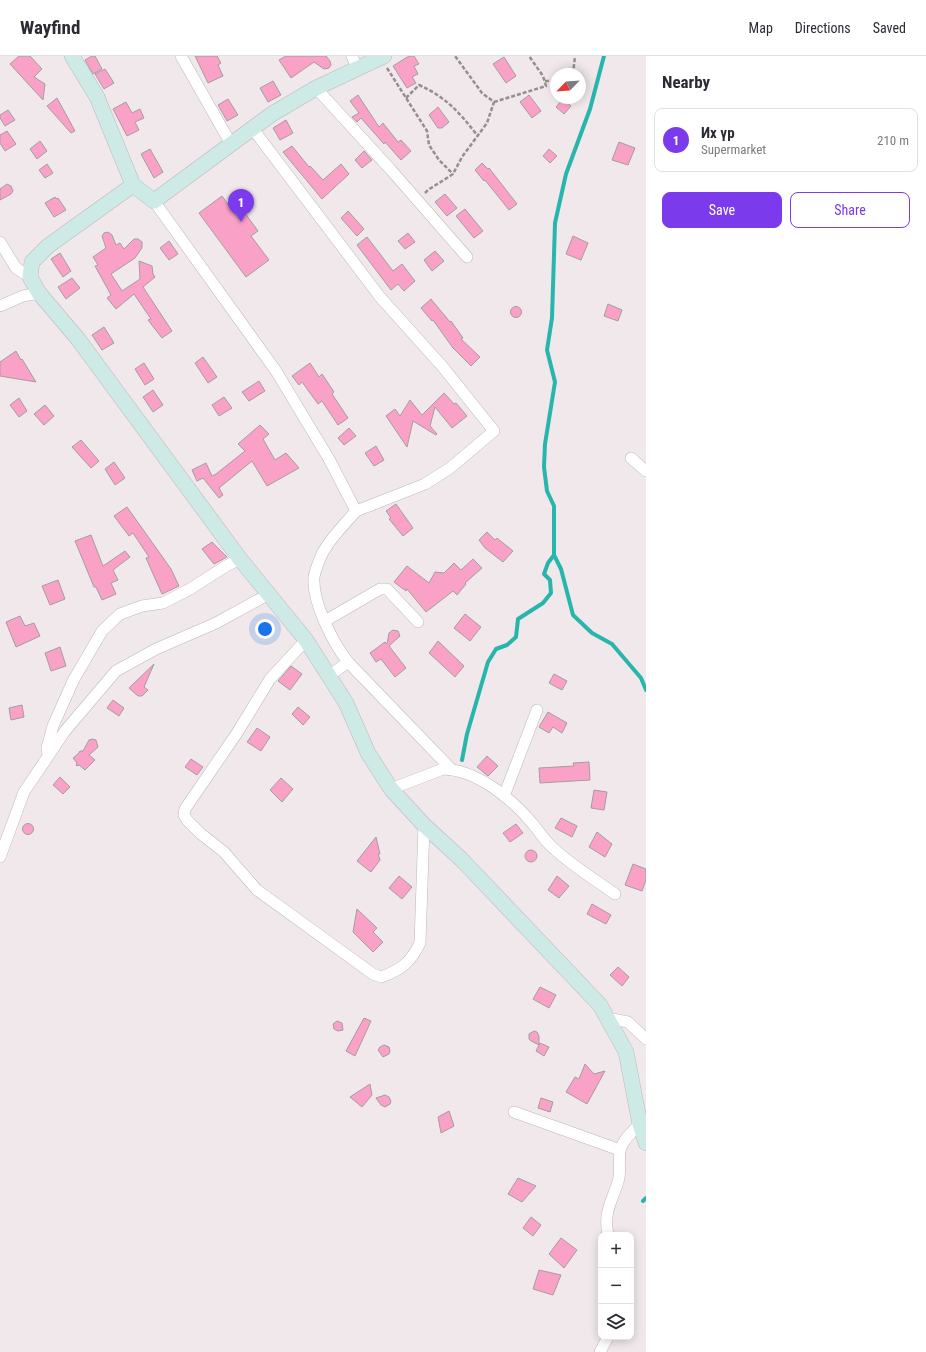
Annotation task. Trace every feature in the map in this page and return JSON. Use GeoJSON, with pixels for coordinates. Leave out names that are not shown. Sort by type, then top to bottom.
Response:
{"type":"FeatureCollection","features":[{"type":"Feature","properties":{"kind":"street"},"geometry":{"type":"LineString","coordinates":[[72,56],[97,98],[132,186],[154,200],[276,371],[328,459],[356,511]]}},
{"type":"Feature","properties":{"kind":"street"},"geometry":{"type":"LineString","coordinates":[[181,56],[231,144]]}},
{"type":"Feature","properties":{"kind":"street"},"geometry":{"type":"LineString","coordinates":[[154,200],[272,114],[316,88],[354,62],[381,58]]}},
{"type":"Feature","properties":{"kind":"street"},"geometry":{"type":"LineString","coordinates":[[316,88],[467,257]]}},
{"type":"Feature","properties":{"kind":"street"},"geometry":{"type":"LineString","coordinates":[[253,129],[380,297],[442,366],[494,431],[450,468],[425,484],[356,511],[322,553],[314,578],[315,596],[325,621],[337,646],[348,662],[452,770]]}},
{"type":"Feature","properties":{"kind":"street"},"geometry":{"type":"LineString","coordinates":[[30,278],[32,262],[48,246],[132,186]]}},
{"type":"Feature","properties":{"kind":"street"},"geometry":{"type":"LineString","coordinates":[[0,242],[16,268],[30,278],[38,293],[78,339],[240,559],[306,640],[346,703],[368,753],[391,788],[424,825],[461,859],[600,1005],[626,1052],[640,1124],[646,1143]]}},
{"type":"Feature","properties":{"kind":"street"},"geometry":{"type":"LineString","coordinates":[[0,306],[23,296],[38,293]]}},
{"type":"Feature","properties":{"kind":"street"},"geometry":{"type":"LineString","coordinates":[[631,458],[646,471]]}},
{"type":"Feature","properties":{"kind":"street"},"geometry":{"type":"LineString","coordinates":[[48,756],[47,748],[53,726],[73,681],[102,631],[120,614],[142,606],[163,603],[190,589],[226,566],[240,559]]}},
{"type":"Feature","properties":{"kind":"street"},"geometry":{"type":"LineString","coordinates":[[325,621],[380,589],[387,589],[418,622]]}},
{"type":"Feature","properties":{"kind":"street"},"geometry":{"type":"LineString","coordinates":[[0,857],[24,792],[64,731],[116,671],[156,649],[216,623],[270,594]]}},
{"type":"Feature","properties":{"kind":"street"},"geometry":{"type":"LineString","coordinates":[[306,640],[270,679],[237,732],[185,809],[184,815],[187,820],[200,834],[224,852],[257,890],[373,974],[381,977],[403,967],[415,954],[420,943],[424,825]]}},
{"type":"Feature","properties":{"kind":"street"},"geometry":{"type":"LineString","coordinates":[[329,676],[348,662]]}},
{"type":"Feature","properties":{"kind":"street"},"geometry":{"type":"LineString","coordinates":[[504,796],[537,710]]}},
{"type":"Feature","properties":{"kind":"street"},"geometry":{"type":"LineString","coordinates":[[391,788],[443,770],[452,770],[473,777],[491,786],[504,796],[532,823],[542,836],[560,854],[615,894]]}},
{"type":"Feature","properties":{"kind":"street"},"geometry":{"type":"LineString","coordinates":[[608,1018],[628,1022],[646,1039]]}},
{"type":"Feature","properties":{"kind":"street"},"geometry":{"type":"LineString","coordinates":[[514,1112],[620,1150]]}},
{"type":"Feature","properties":{"kind":"street"},"geometry":{"type":"LineString","coordinates":[[608,1232],[606,1222],[607,1211],[619,1178],[620,1150],[628,1137],[640,1124]]}},
{"type":"Feature","properties":{"kind":"street"},"geometry":{"type":"LineString","coordinates":[[600,1352],[606,1340]]}},
{"type":"Feature","properties":{"kind":"path"},"geometry":{"type":"LineString","coordinates":[[455,56],[482,93],[494,102]]}},
{"type":"Feature","properties":{"kind":"path"},"geometry":{"type":"LineString","coordinates":[[494,102],[546,86],[543,76],[529,56]]}},
{"type":"Feature","properties":{"kind":"path"},"geometry":{"type":"LineString","coordinates":[[574,68],[575,56]]}},
{"type":"Feature","properties":{"kind":"path"},"geometry":{"type":"LineString","coordinates":[[381,58],[427,131],[429,145],[439,160],[453,174]]}},
{"type":"Feature","properties":{"kind":"path"},"geometry":{"type":"LineString","coordinates":[[545,81],[550,81]]}},
{"type":"Feature","properties":{"kind":"path"},"geometry":{"type":"LineString","coordinates":[[406,98],[420,85],[433,91],[448,102],[462,116],[477,136]]}},
{"type":"Feature","properties":{"kind":"path"},"geometry":{"type":"LineString","coordinates":[[418,201],[428,190],[453,174],[462,157],[487,123],[494,102]]}},
{"type":"Feature","properties":{"kind":"building"},"geometry":{"type":"Polygon","coordinates":[[[19,56],[30,56],[42,69],[34,77],[45,84],[43,100],[10,64],[19,56]]]}},
{"type":"Feature","properties":{"kind":"building"},"geometry":{"type":"Polygon","coordinates":[[[95,56],[102,69],[93,74],[85,60],[95,56]]]}},
{"type":"Feature","properties":{"kind":"building"},"geometry":{"type":"Polygon","coordinates":[[[195,56],[217,56],[221,63],[218,65],[223,76],[208,83],[195,56]]]}},
{"type":"Feature","properties":{"kind":"building"},"geometry":{"type":"Polygon","coordinates":[[[286,56],[326,56],[331,65],[329,68],[324,69],[314,62],[291,78],[279,60],[286,56]]]}},
{"type":"Feature","properties":{"kind":"building"},"geometry":{"type":"Polygon","coordinates":[[[409,56],[414,56],[419,64],[414,66],[418,74],[412,77],[416,83],[407,88],[393,66],[409,56]]]}},
{"type":"Feature","properties":{"kind":"building"},"geometry":{"type":"Polygon","coordinates":[[[504,57],[516,76],[506,83],[493,64],[504,57]]]}},
{"type":"Feature","properties":{"kind":"building"},"geometry":{"type":"Polygon","coordinates":[[[105,69],[114,83],[104,89],[95,74],[105,69]]]}},
{"type":"Feature","properties":{"kind":"building"},"geometry":{"type":"Polygon","coordinates":[[[273,81],[281,95],[268,102],[260,88],[273,81]]]}},
{"type":"Feature","properties":{"kind":"building"},"geometry":{"type":"Polygon","coordinates":[[[358,95],[379,127],[383,123],[398,142],[401,140],[411,151],[401,160],[385,142],[384,144],[361,118],[357,122],[352,117],[359,113],[350,101],[358,95]]]}},
{"type":"Feature","properties":{"kind":"building"},"geometry":{"type":"Polygon","coordinates":[[[529,95],[541,111],[532,118],[520,102],[529,95]]]}},
{"type":"Feature","properties":{"kind":"building"},"geometry":{"type":"Polygon","coordinates":[[[57,98],[75,131],[71,133],[47,106],[57,98]]]}},
{"type":"Feature","properties":{"kind":"building"},"geometry":{"type":"Polygon","coordinates":[[[228,99],[238,115],[227,121],[218,105],[228,99]]]}},
{"type":"Feature","properties":{"kind":"building"},"geometry":{"type":"Polygon","coordinates":[[[126,102],[132,113],[140,109],[144,118],[135,122],[139,130],[127,136],[113,109],[126,102]]]}},
{"type":"Feature","properties":{"kind":"building"},"geometry":{"type":"Polygon","coordinates":[[[559,104],[569,104],[571,106],[564,114],[556,107],[559,104]]]}},
{"type":"Feature","properties":{"kind":"building"},"geometry":{"type":"Polygon","coordinates":[[[438,107],[449,122],[442,128],[438,128],[429,115],[438,107]]]}},
{"type":"Feature","properties":{"kind":"building"},"geometry":{"type":"Polygon","coordinates":[[[8,110],[15,120],[5,126],[0,118],[0,115],[8,110]]]}},
{"type":"Feature","properties":{"kind":"building"},"geometry":{"type":"Polygon","coordinates":[[[286,120],[293,133],[280,140],[273,128],[286,120]]]}},
{"type":"Feature","properties":{"kind":"building"},"geometry":{"type":"Polygon","coordinates":[[[7,131],[16,144],[5,151],[0,143],[0,135],[7,131]]]}},
{"type":"Feature","properties":{"kind":"building"},"geometry":{"type":"Polygon","coordinates":[[[40,141],[47,151],[37,159],[30,149],[40,141]]]}},
{"type":"Feature","properties":{"kind":"building"},"geometry":{"type":"Polygon","coordinates":[[[619,142],[635,148],[628,165],[612,160],[619,142]]]}},
{"type":"Feature","properties":{"kind":"building"},"geometry":{"type":"Polygon","coordinates":[[[292,146],[309,167],[310,166],[323,180],[341,164],[349,174],[322,199],[283,152],[292,146]]]}},
{"type":"Feature","properties":{"kind":"building"},"geometry":{"type":"Polygon","coordinates":[[[150,149],[163,172],[154,178],[141,154],[150,149]]]}},
{"type":"Feature","properties":{"kind":"building"},"geometry":{"type":"Polygon","coordinates":[[[549,149],[557,156],[550,163],[543,156],[549,149]]]}},
{"type":"Feature","properties":{"kind":"building"},"geometry":{"type":"Polygon","coordinates":[[[364,151],[372,160],[362,168],[355,160],[364,151]]]}},
{"type":"Feature","properties":{"kind":"building"},"geometry":{"type":"Polygon","coordinates":[[[482,163],[488,169],[489,168],[517,204],[509,210],[475,170],[482,163]]]}},
{"type":"Feature","properties":{"kind":"building"},"geometry":{"type":"Polygon","coordinates":[[[47,164],[53,173],[45,178],[39,170],[47,164]]]}},
{"type":"Feature","properties":{"kind":"building"},"geometry":{"type":"Polygon","coordinates":[[[7,184],[11,186],[13,191],[11,194],[0,200],[0,189],[7,184]]]}},
{"type":"Feature","properties":{"kind":"building"},"geometry":{"type":"Polygon","coordinates":[[[445,194],[457,208],[447,216],[435,202],[445,194]]]}},
{"type":"Feature","properties":{"kind":"building"},"geometry":{"type":"Polygon","coordinates":[[[222,196],[238,218],[245,213],[258,231],[251,236],[269,260],[246,277],[199,213],[222,196]]]}},
{"type":"Feature","properties":{"kind":"building"},"geometry":{"type":"Polygon","coordinates":[[[55,197],[56,199],[58,198],[66,210],[54,217],[45,203],[55,197]]]}},
{"type":"Feature","properties":{"kind":"building"},"geometry":{"type":"Polygon","coordinates":[[[465,209],[483,231],[474,238],[456,216],[465,209]]]}},
{"type":"Feature","properties":{"kind":"building"},"geometry":{"type":"Polygon","coordinates":[[[348,211],[364,229],[357,236],[341,218],[348,211]]]}},
{"type":"Feature","properties":{"kind":"building"},"geometry":{"type":"Polygon","coordinates":[[[108,232],[112,235],[116,245],[120,243],[124,249],[134,239],[138,239],[142,242],[142,248],[135,258],[111,274],[122,291],[140,279],[139,261],[152,266],[155,277],[143,287],[172,331],[162,338],[148,320],[151,319],[134,294],[116,309],[107,298],[111,295],[95,266],[98,265],[93,257],[106,248],[102,236],[104,233],[108,232]]]}},
{"type":"Feature","properties":{"kind":"building"},"geometry":{"type":"Polygon","coordinates":[[[408,233],[415,242],[405,249],[398,241],[408,233]]]}},
{"type":"Feature","properties":{"kind":"building"},"geometry":{"type":"Polygon","coordinates":[[[573,236],[588,243],[581,260],[566,254],[573,236]]]}},
{"type":"Feature","properties":{"kind":"building"},"geometry":{"type":"Polygon","coordinates":[[[367,237],[393,271],[402,264],[415,281],[404,291],[398,284],[391,290],[357,245],[367,237]]]}},
{"type":"Feature","properties":{"kind":"building"},"geometry":{"type":"Polygon","coordinates":[[[169,241],[178,254],[169,260],[160,248],[169,241]]]}},
{"type":"Feature","properties":{"kind":"building"},"geometry":{"type":"Polygon","coordinates":[[[435,251],[444,261],[432,271],[424,260],[435,251]]]}},
{"type":"Feature","properties":{"kind":"building"},"geometry":{"type":"Polygon","coordinates":[[[60,253],[71,271],[63,277],[51,259],[60,253]]]}},
{"type":"Feature","properties":{"kind":"building"},"geometry":{"type":"Polygon","coordinates":[[[72,278],[80,288],[66,299],[58,287],[72,278]]]}},
{"type":"Feature","properties":{"kind":"building"},"geometry":{"type":"Polygon","coordinates":[[[431,299],[450,322],[451,321],[463,338],[461,339],[480,357],[471,366],[453,348],[433,320],[432,321],[421,308],[431,299]]]}},
{"type":"Feature","properties":{"kind":"building"},"geometry":{"type":"Polygon","coordinates":[[[608,304],[622,310],[618,321],[604,316],[608,304]]]}},
{"type":"Feature","properties":{"kind":"building"},"geometry":{"type":"Polygon","coordinates":[[[516,306],[520,308],[522,312],[520,316],[516,318],[512,316],[510,312],[512,308],[516,306]]]}},
{"type":"Feature","properties":{"kind":"building"},"geometry":{"type":"Polygon","coordinates":[[[104,327],[114,343],[102,350],[92,335],[104,327]]]}},
{"type":"Feature","properties":{"kind":"building"},"geometry":{"type":"Polygon","coordinates":[[[16,351],[36,382],[0,376],[0,362],[16,351]]]}},
{"type":"Feature","properties":{"kind":"building"},"geometry":{"type":"Polygon","coordinates":[[[203,357],[217,377],[208,383],[195,363],[203,357]]]}},
{"type":"Feature","properties":{"kind":"building"},"geometry":{"type":"Polygon","coordinates":[[[144,363],[154,379],[145,385],[135,369],[144,363]]]}},
{"type":"Feature","properties":{"kind":"building"},"geometry":{"type":"Polygon","coordinates":[[[310,363],[319,377],[322,374],[334,392],[332,394],[348,418],[338,425],[322,401],[318,404],[302,382],[299,385],[292,376],[310,363]]]}},
{"type":"Feature","properties":{"kind":"building"},"geometry":{"type":"Polygon","coordinates":[[[259,381],[265,391],[249,401],[242,392],[259,381]]]}},
{"type":"Feature","properties":{"kind":"building"},"geometry":{"type":"Polygon","coordinates":[[[153,390],[163,405],[153,412],[143,397],[153,390]]]}},
{"type":"Feature","properties":{"kind":"building"},"geometry":{"type":"Polygon","coordinates":[[[444,393],[454,404],[456,403],[467,416],[452,428],[435,407],[430,426],[437,434],[436,435],[413,421],[407,447],[386,416],[395,409],[400,416],[410,400],[422,415],[444,393]]]}},
{"type":"Feature","properties":{"kind":"building"},"geometry":{"type":"Polygon","coordinates":[[[224,397],[232,408],[219,416],[212,405],[224,397]]]}},
{"type":"Feature","properties":{"kind":"building"},"geometry":{"type":"Polygon","coordinates":[[[19,398],[27,411],[19,417],[10,405],[19,398]]]}},
{"type":"Feature","properties":{"kind":"building"},"geometry":{"type":"Polygon","coordinates":[[[45,405],[54,416],[44,425],[34,414],[45,405]]]}},
{"type":"Feature","properties":{"kind":"building"},"geometry":{"type":"Polygon","coordinates":[[[260,425],[269,434],[263,439],[275,460],[286,453],[299,468],[267,486],[252,461],[219,488],[223,495],[219,498],[203,478],[197,481],[192,470],[206,463],[212,476],[216,474],[245,451],[238,444],[260,425]]]}},
{"type":"Feature","properties":{"kind":"building"},"geometry":{"type":"Polygon","coordinates":[[[349,428],[356,436],[344,445],[338,438],[349,428]]]}},
{"type":"Feature","properties":{"kind":"building"},"geometry":{"type":"Polygon","coordinates":[[[81,440],[99,461],[91,468],[72,447],[81,440]]]}},
{"type":"Feature","properties":{"kind":"building"},"geometry":{"type":"Polygon","coordinates":[[[376,446],[384,460],[374,466],[365,453],[376,446]]]}},
{"type":"Feature","properties":{"kind":"building"},"geometry":{"type":"Polygon","coordinates":[[[114,462],[125,478],[115,485],[105,469],[114,462]]]}},
{"type":"Feature","properties":{"kind":"building"},"geometry":{"type":"Polygon","coordinates":[[[396,504],[413,528],[403,536],[389,519],[391,518],[386,511],[396,504]]]}},
{"type":"Feature","properties":{"kind":"building"},"geometry":{"type":"Polygon","coordinates":[[[127,507],[171,569],[179,586],[162,594],[146,558],[149,557],[133,533],[129,536],[114,516],[127,507]]]}},
{"type":"Feature","properties":{"kind":"building"},"geometry":{"type":"Polygon","coordinates":[[[487,532],[495,540],[497,538],[513,551],[503,562],[485,548],[479,540],[487,532]]]}},
{"type":"Feature","properties":{"kind":"building"},"geometry":{"type":"Polygon","coordinates":[[[91,535],[103,566],[125,551],[130,557],[113,570],[118,580],[111,583],[116,594],[102,600],[96,587],[94,587],[75,541],[91,535]]]}},
{"type":"Feature","properties":{"kind":"building"},"geometry":{"type":"Polygon","coordinates":[[[212,542],[227,557],[214,564],[202,549],[212,542]]]}},
{"type":"Feature","properties":{"kind":"building"},"geometry":{"type":"Polygon","coordinates":[[[473,559],[482,568],[465,583],[466,584],[457,595],[453,591],[426,612],[407,589],[406,591],[394,582],[407,566],[429,583],[435,572],[444,573],[454,563],[461,570],[473,559]]]}},
{"type":"Feature","properties":{"kind":"building"},"geometry":{"type":"Polygon","coordinates":[[[58,580],[65,599],[50,605],[42,586],[58,580]]]}},
{"type":"Feature","properties":{"kind":"building"},"geometry":{"type":"Polygon","coordinates":[[[465,614],[481,627],[470,641],[454,628],[465,614]]]}},
{"type":"Feature","properties":{"kind":"building"},"geometry":{"type":"Polygon","coordinates":[[[20,616],[25,626],[34,623],[40,636],[16,647],[6,622],[20,616]]]}},
{"type":"Feature","properties":{"kind":"building"},"geometry":{"type":"Polygon","coordinates":[[[393,630],[398,631],[400,636],[389,646],[406,668],[395,677],[381,659],[376,662],[370,653],[385,642],[387,644],[389,633],[393,630]]]}},
{"type":"Feature","properties":{"kind":"building"},"geometry":{"type":"Polygon","coordinates":[[[438,641],[464,666],[455,677],[429,653],[438,641]]]}},
{"type":"Feature","properties":{"kind":"building"},"geometry":{"type":"Polygon","coordinates":[[[60,647],[66,666],[51,671],[45,653],[60,647]]]}},
{"type":"Feature","properties":{"kind":"building"},"geometry":{"type":"Polygon","coordinates":[[[154,664],[144,687],[148,690],[142,696],[138,696],[129,688],[154,664]]]}},
{"type":"Feature","properties":{"kind":"building"},"geometry":{"type":"Polygon","coordinates":[[[291,666],[302,674],[290,690],[278,681],[291,666]]]}},
{"type":"Feature","properties":{"kind":"building"},"geometry":{"type":"Polygon","coordinates":[[[554,674],[567,681],[562,690],[549,683],[554,674]]]}},
{"type":"Feature","properties":{"kind":"building"},"geometry":{"type":"Polygon","coordinates":[[[113,700],[124,708],[119,716],[107,708],[113,700]]]}},
{"type":"Feature","properties":{"kind":"building"},"geometry":{"type":"Polygon","coordinates":[[[22,705],[24,717],[11,720],[9,708],[22,705]]]}},
{"type":"Feature","properties":{"kind":"building"},"geometry":{"type":"Polygon","coordinates":[[[298,707],[310,717],[303,725],[292,714],[298,707]]]}},
{"type":"Feature","properties":{"kind":"building"},"geometry":{"type":"Polygon","coordinates":[[[548,712],[567,723],[562,733],[553,727],[549,733],[539,727],[548,712]]]}},
{"type":"Feature","properties":{"kind":"building"},"geometry":{"type":"Polygon","coordinates":[[[257,728],[270,737],[261,751],[247,742],[257,728]]]}},
{"type":"Feature","properties":{"kind":"building"},"geometry":{"type":"Polygon","coordinates":[[[89,740],[96,740],[98,747],[89,755],[95,760],[85,770],[79,765],[76,765],[77,763],[73,758],[80,751],[83,751],[89,740]]]}},
{"type":"Feature","properties":{"kind":"building"},"geometry":{"type":"Polygon","coordinates":[[[487,756],[498,766],[488,776],[477,767],[487,756]]]}},
{"type":"Feature","properties":{"kind":"building"},"geometry":{"type":"Polygon","coordinates":[[[191,759],[203,767],[197,775],[185,767],[191,759]]]}},
{"type":"Feature","properties":{"kind":"building"},"geometry":{"type":"Polygon","coordinates":[[[589,762],[590,780],[540,783],[539,768],[574,766],[573,763],[589,762]]]}},
{"type":"Feature","properties":{"kind":"building"},"geometry":{"type":"Polygon","coordinates":[[[60,777],[70,787],[63,794],[53,785],[60,777]]]}},
{"type":"Feature","properties":{"kind":"building"},"geometry":{"type":"Polygon","coordinates":[[[281,778],[293,789],[282,802],[270,790],[281,778]]]}},
{"type":"Feature","properties":{"kind":"building"},"geometry":{"type":"Polygon","coordinates":[[[594,790],[607,792],[604,810],[591,808],[594,790]]]}},
{"type":"Feature","properties":{"kind":"building"},"geometry":{"type":"Polygon","coordinates":[[[561,818],[577,826],[572,837],[555,828],[561,818]]]}},
{"type":"Feature","properties":{"kind":"building"},"geometry":{"type":"Polygon","coordinates":[[[28,823],[32,825],[34,829],[32,833],[28,835],[24,833],[22,829],[24,825],[28,823]]]}},
{"type":"Feature","properties":{"kind":"building"},"geometry":{"type":"Polygon","coordinates":[[[516,824],[523,833],[510,842],[503,833],[516,824]]]}},
{"type":"Feature","properties":{"kind":"building"},"geometry":{"type":"Polygon","coordinates":[[[597,832],[612,844],[605,857],[589,847],[597,832]]]}},
{"type":"Feature","properties":{"kind":"building"},"geometry":{"type":"Polygon","coordinates":[[[376,837],[380,860],[371,872],[357,861],[376,837]]]}},
{"type":"Feature","properties":{"kind":"building"},"geometry":{"type":"Polygon","coordinates":[[[531,850],[535,852],[537,856],[535,860],[531,862],[527,860],[525,856],[527,852],[531,850]]]}},
{"type":"Feature","properties":{"kind":"building"},"geometry":{"type":"Polygon","coordinates":[[[633,864],[646,869],[646,880],[642,891],[625,885],[633,864]]]}},
{"type":"Feature","properties":{"kind":"building"},"geometry":{"type":"Polygon","coordinates":[[[399,876],[412,887],[402,899],[389,888],[399,876]]]}},
{"type":"Feature","properties":{"kind":"building"},"geometry":{"type":"Polygon","coordinates":[[[557,876],[569,886],[559,898],[548,890],[557,876]]]}},
{"type":"Feature","properties":{"kind":"building"},"geometry":{"type":"Polygon","coordinates":[[[592,904],[611,915],[606,924],[587,914],[592,904]]]}},
{"type":"Feature","properties":{"kind":"building"},"geometry":{"type":"Polygon","coordinates":[[[357,909],[377,928],[373,932],[383,942],[373,952],[353,932],[357,909]]]}},
{"type":"Feature","properties":{"kind":"building"},"geometry":{"type":"Polygon","coordinates":[[[618,967],[629,977],[622,986],[610,975],[618,967]]]}},
{"type":"Feature","properties":{"kind":"building"},"geometry":{"type":"Polygon","coordinates":[[[540,987],[556,995],[549,1008],[533,999],[540,987]]]}},
{"type":"Feature","properties":{"kind":"building"},"geometry":{"type":"Polygon","coordinates":[[[364,1018],[371,1021],[355,1056],[346,1051],[364,1018]]]}},
{"type":"Feature","properties":{"kind":"building"},"geometry":{"type":"Polygon","coordinates":[[[337,1021],[342,1023],[343,1030],[338,1031],[334,1029],[333,1024],[337,1021]]]}},
{"type":"Feature","properties":{"kind":"building"},"geometry":{"type":"Polygon","coordinates":[[[534,1031],[537,1032],[539,1036],[539,1045],[529,1039],[529,1034],[534,1031]]]}},
{"type":"Feature","properties":{"kind":"building"},"geometry":{"type":"Polygon","coordinates":[[[540,1043],[549,1047],[544,1056],[536,1051],[540,1043]]]}},
{"type":"Feature","properties":{"kind":"building"},"geometry":{"type":"Polygon","coordinates":[[[384,1045],[389,1047],[390,1051],[389,1054],[383,1057],[378,1050],[384,1045]]]}},
{"type":"Feature","properties":{"kind":"building"},"geometry":{"type":"Polygon","coordinates":[[[585,1064],[594,1074],[605,1071],[587,1104],[566,1092],[575,1077],[579,1079],[585,1064]]]}},
{"type":"Feature","properties":{"kind":"building"},"geometry":{"type":"Polygon","coordinates":[[[370,1084],[372,1095],[362,1107],[350,1097],[370,1084]]]}},
{"type":"Feature","properties":{"kind":"building"},"geometry":{"type":"Polygon","coordinates":[[[385,1095],[389,1097],[391,1101],[390,1104],[385,1107],[381,1105],[376,1098],[385,1095]]]}},
{"type":"Feature","properties":{"kind":"building"},"geometry":{"type":"Polygon","coordinates":[[[541,1098],[553,1102],[550,1112],[538,1108],[541,1098]]]}},
{"type":"Feature","properties":{"kind":"building"},"geometry":{"type":"Polygon","coordinates":[[[449,1111],[454,1126],[441,1133],[438,1117],[449,1111]]]}},
{"type":"Feature","properties":{"kind":"building"},"geometry":{"type":"Polygon","coordinates":[[[518,1178],[536,1186],[522,1202],[508,1194],[518,1178]]]}},
{"type":"Feature","properties":{"kind":"building"},"geometry":{"type":"Polygon","coordinates":[[[531,1217],[541,1225],[533,1236],[523,1228],[531,1217]]]}},
{"type":"Feature","properties":{"kind":"building"},"geometry":{"type":"Polygon","coordinates":[[[561,1238],[577,1250],[564,1268],[549,1254],[561,1238]]]}},
{"type":"Feature","properties":{"kind":"building"},"geometry":{"type":"Polygon","coordinates":[[[539,1270],[561,1275],[553,1295],[533,1289],[539,1270]]]}},
{"type":"Feature","properties":{"kind":"waterway"},"geometry":{"type":"LineString","coordinates":[[604,56],[590,109],[566,174],[555,223],[552,318],[547,350],[555,382],[545,444],[544,467],[547,491],[554,506],[554,555],[561,569],[573,615],[592,633],[612,644],[641,678],[646,690]]}},
{"type":"Feature","properties":{"kind":"waterway"},"geometry":{"type":"LineString","coordinates":[[462,760],[467,734],[488,662],[496,649],[507,645],[516,637],[518,619],[543,603],[551,593],[550,580],[544,574],[548,563],[554,555]]}},
{"type":"Feature","properties":{"kind":"waterway"},"geometry":{"type":"LineString","coordinates":[[643,1201],[646,1198]]}},
{"type":"Feature","properties":{"kind":"place","name":"Их үр"},"geometry":{"type":"Point","coordinates":[241,222]}}]}
